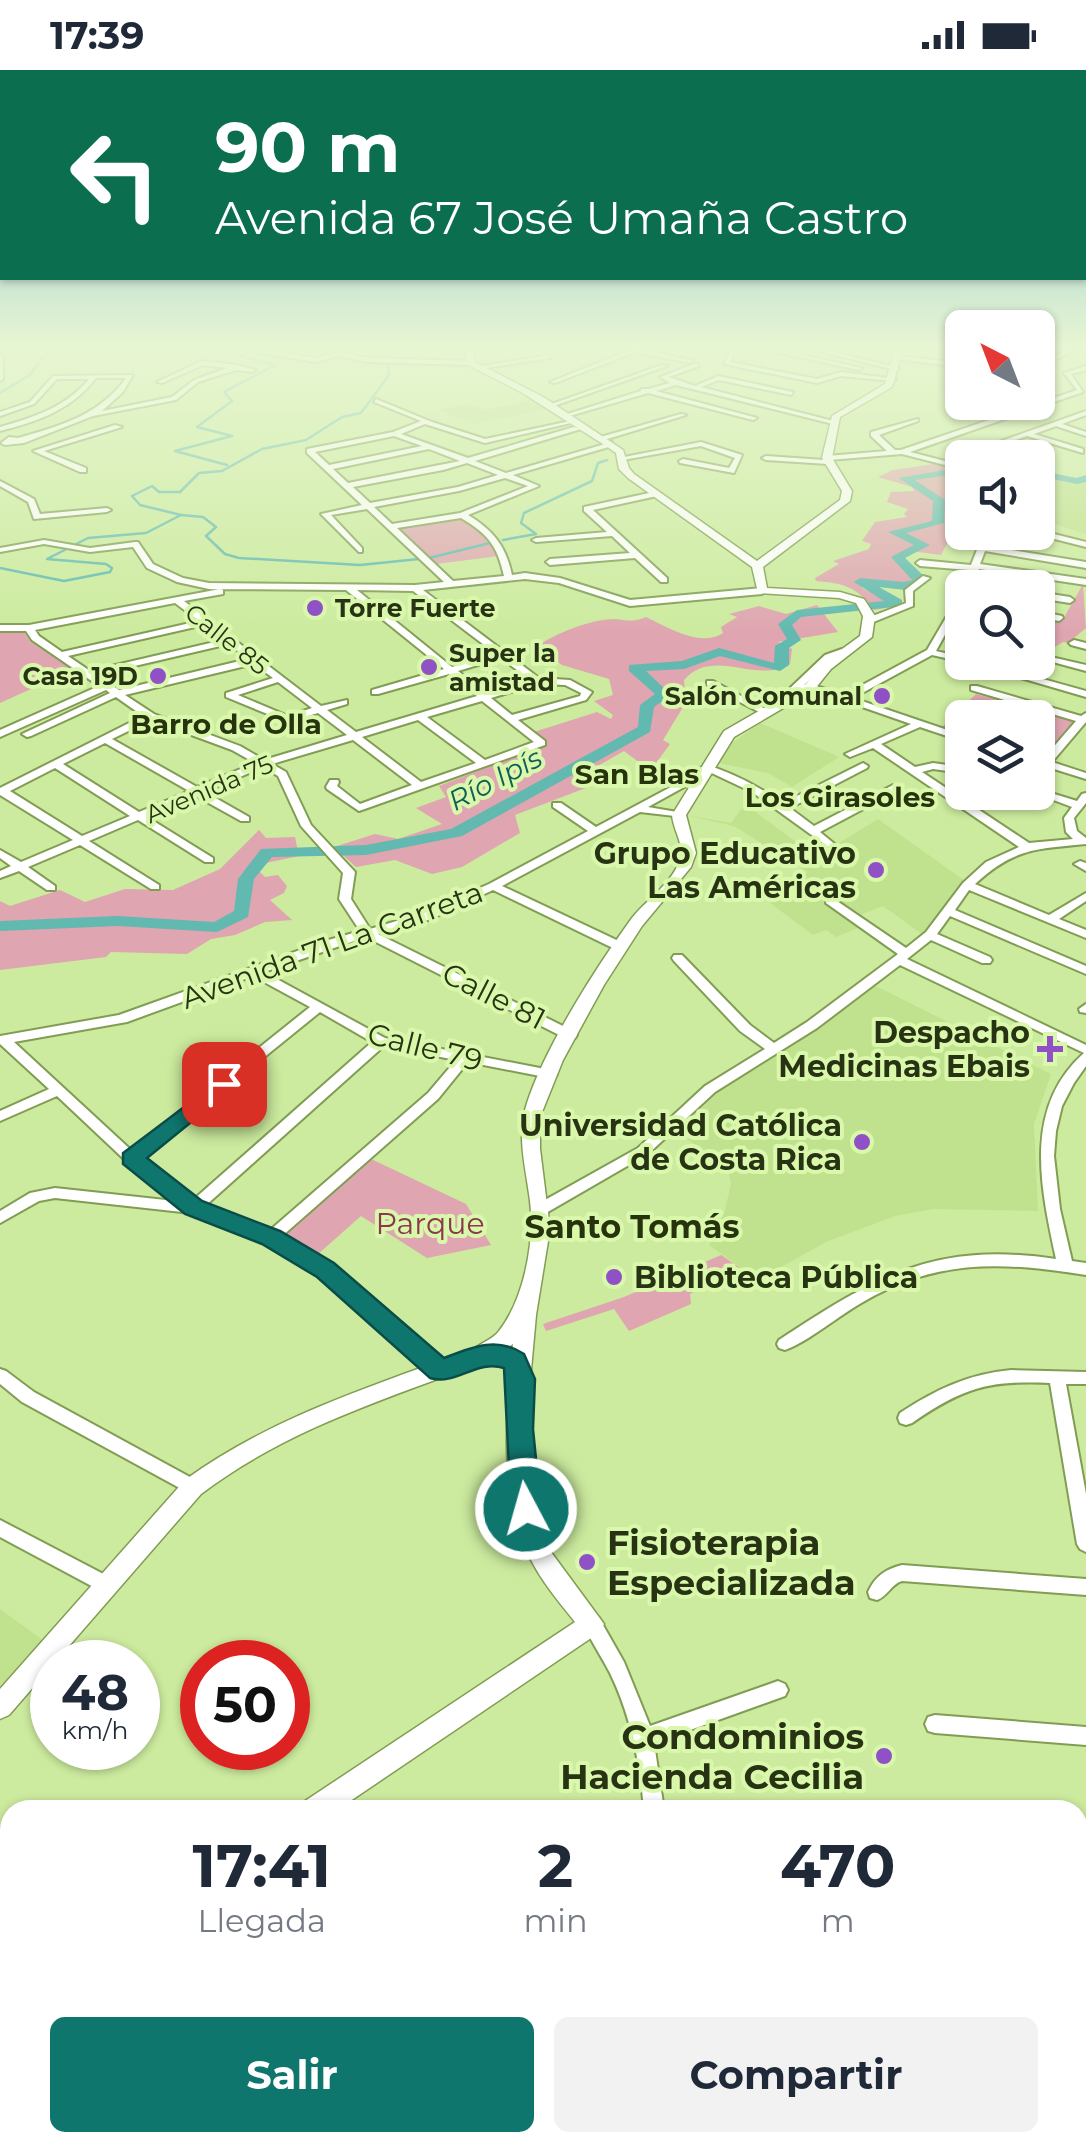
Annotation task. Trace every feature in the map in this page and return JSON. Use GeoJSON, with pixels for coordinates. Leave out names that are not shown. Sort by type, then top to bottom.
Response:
{"type":"FeatureCollection","features":[{"type":"Feature","properties":{"kind":"main road"},"geometry":{"type":"LineString","coordinates":[[346,1800],[592,1624],[555,1578],[534,1542],[521,1456],[522,1379],[541,1209],[530,1133],[535,1102],[638,920],[686,864],[690,849],[679,815],[729,734],[810,687],[842,652],[866,636],[868,614],[840,595],[762,591],[756,561],[653,496],[624,469],[623,458],[606,442]]}},
{"type":"Feature","properties":{"kind":"main road"},"geometry":{"type":"LineString","coordinates":[[756,561],[845,502],[847,491],[828,460],[831,442]]}},
{"type":"Feature","properties":{"kind":"main road"},"geometry":{"type":"LineString","coordinates":[[0,1707],[193,1487],[222,1463],[278,1432],[482,1354],[506,1338],[530,1290]]}},
{"type":"Feature","properties":{"kind":"main road"},"geometry":{"type":"LineString","coordinates":[[482,1354],[506,1356],[515,1362],[522,1379]]}},
{"type":"Feature","properties":{"kind":"street"},"geometry":{"type":"LineString","coordinates":[[18,442],[83,470]]}},
{"type":"Feature","properties":{"kind":"street"},"geometry":{"type":"LineString","coordinates":[[38,452],[69,442]]}},
{"type":"Feature","properties":{"kind":"street"},"geometry":{"type":"LineString","coordinates":[[354,442],[310,451],[451,584]]}},
{"type":"Feature","properties":{"kind":"street"},"geometry":{"type":"LineString","coordinates":[[391,527],[462,515],[535,486],[417,442]]}},
{"type":"Feature","properties":{"kind":"street"},"geometry":{"type":"LineString","coordinates":[[346,486],[467,461],[517,442]]}},
{"type":"Feature","properties":{"kind":"street"},"geometry":{"type":"LineString","coordinates":[[359,550],[324,517],[338,510],[437,494],[602,442]]}},
{"type":"Feature","properties":{"kind":"street"},"geometry":{"type":"LineString","coordinates":[[885,442],[898,452],[945,463],[1004,442]]}},
{"type":"Feature","properties":{"kind":"street"},"geometry":{"type":"LineString","coordinates":[[766,458],[828,460],[898,452],[927,442]]}},
{"type":"Feature","properties":{"kind":"street"},"geometry":{"type":"LineString","coordinates":[[1052,442],[1080,451]]}},
{"type":"Feature","properties":{"kind":"street"},"geometry":{"type":"LineString","coordinates":[[623,458],[698,444],[739,458],[731,471],[683,461]]}},
{"type":"Feature","properties":{"kind":"street"},"geometry":{"type":"LineString","coordinates":[[327,468],[430,447]]}},
{"type":"Feature","properties":{"kind":"street"},"geometry":{"type":"LineString","coordinates":[[0,483],[31,501],[38,517],[107,510]]}},
{"type":"Feature","properties":{"kind":"street"},"geometry":{"type":"LineString","coordinates":[[653,496],[587,508],[664,580]]}},
{"type":"Feature","properties":{"kind":"street"},"geometry":{"type":"LineString","coordinates":[[462,515],[494,533],[504,548],[508,576]]}},
{"type":"Feature","properties":{"kind":"street"},"geometry":{"type":"LineString","coordinates":[[536,540],[612,534]]}},
{"type":"Feature","properties":{"kind":"street"},"geometry":{"type":"LineString","coordinates":[[994,550],[1082,564],[1086,548],[1055,538]]}},
{"type":"Feature","properties":{"kind":"street"},"geometry":{"type":"LineString","coordinates":[[0,550],[59,544],[75,549],[135,544],[150,566],[180,580],[245,586],[416,588],[508,576],[546,578],[614,601],[651,603],[762,591]]}},
{"type":"Feature","properties":{"kind":"street"},"geometry":{"type":"LineString","coordinates":[[975,570],[981,550]]}},
{"type":"Feature","properties":{"kind":"street"},"geometry":{"type":"LineString","coordinates":[[550,562],[638,555]]}},
{"type":"Feature","properties":{"kind":"street"},"geometry":{"type":"LineString","coordinates":[[920,563],[1086,582]]}},
{"type":"Feature","properties":{"kind":"street"},"geometry":{"type":"LineString","coordinates":[[868,614],[903,610],[910,604],[909,590],[926,578]]}},
{"type":"Feature","properties":{"kind":"street"},"geometry":{"type":"LineString","coordinates":[[0,628],[29,628],[245,586]]}},
{"type":"Feature","properties":{"kind":"street"},"geometry":{"type":"LineString","coordinates":[[334,782],[330,787],[353,807],[542,744],[348,588]]}},
{"type":"Feature","properties":{"kind":"street"},"geometry":{"type":"LineString","coordinates":[[416,588],[538,681],[575,685],[587,692],[583,698],[513,718]]}},
{"type":"Feature","properties":{"kind":"street"},"geometry":{"type":"LineString","coordinates":[[1055,598],[1070,600]]}},
{"type":"Feature","properties":{"kind":"street","name":"Calle 85"},"geometry":{"type":"LineString","coordinates":[[176,600],[226,642],[421,787]]}},
{"type":"Feature","properties":{"kind":"street"},"geometry":{"type":"LineString","coordinates":[[1055,617],[1059,618]]}},
{"type":"Feature","properties":{"kind":"street"},"geometry":{"type":"LineString","coordinates":[[62,655],[202,622]]}},
{"type":"Feature","properties":{"kind":"street"},"geometry":{"type":"LineString","coordinates":[[29,628],[35,638],[150,716],[236,748],[282,774],[306,826],[349,872],[345,899],[367,932]]}},
{"type":"Feature","properties":{"kind":"street"},"geometry":{"type":"LineString","coordinates":[[846,699],[931,652],[945,629]]}},
{"type":"Feature","properties":{"kind":"street"},"geometry":{"type":"LineString","coordinates":[[89,674],[226,642]]}},
{"type":"Feature","properties":{"kind":"street"},"geometry":{"type":"LineString","coordinates":[[788,700],[789,694],[828,657],[842,652]]}},
{"type":"Feature","properties":{"kind":"street"},"geometry":{"type":"LineString","coordinates":[[931,652],[945,656]]}},
{"type":"Feature","properties":{"kind":"street"},"geometry":{"type":"LineString","coordinates":[[376,692],[503,655]]}},
{"type":"Feature","properties":{"kind":"street"},"geometry":{"type":"LineString","coordinates":[[1055,660],[1086,668]]}},
{"type":"Feature","properties":{"kind":"street"},"geometry":{"type":"LineString","coordinates":[[0,734],[111,691],[253,662]]}},
{"type":"Feature","properties":{"kind":"street"},"geometry":{"type":"LineString","coordinates":[[279,679],[229,695],[286,719],[344,702]]}},
{"type":"Feature","properties":{"kind":"street"},"geometry":{"type":"LineString","coordinates":[[1036,680],[1086,694]]}},
{"type":"Feature","properties":{"kind":"street","name":"Avenida 75"},"geometry":{"type":"LineString","coordinates":[[0,875],[264,764],[538,681]]}},
{"type":"Feature","properties":{"kind":"street"},"geometry":{"type":"LineString","coordinates":[[710,683],[766,712]]}},
{"type":"Feature","properties":{"kind":"street"},"geometry":{"type":"LineString","coordinates":[[810,687],[945,733]]}},
{"type":"Feature","properties":{"kind":"street"},"geometry":{"type":"LineString","coordinates":[[974,688],[1084,718],[1055,748]]}},
{"type":"Feature","properties":{"kind":"street"},"geometry":{"type":"LineString","coordinates":[[27,734],[111,691]]}},
{"type":"Feature","properties":{"kind":"street"},"geometry":{"type":"LineString","coordinates":[[1,791],[150,716]]}},
{"type":"Feature","properties":{"kind":"street"},"geometry":{"type":"LineString","coordinates":[[419,716],[484,764]]}},
{"type":"Feature","properties":{"kind":"street"},"geometry":{"type":"LineString","coordinates":[[850,754],[918,725]]}},
{"type":"Feature","properties":{"kind":"street"},"geometry":{"type":"LineString","coordinates":[[105,739],[245,818]]}},
{"type":"Feature","properties":{"kind":"street"},"geometry":{"type":"LineString","coordinates":[[875,745],[1027,847]]}},
{"type":"Feature","properties":{"kind":"street"},"geometry":{"type":"LineString","coordinates":[[55,764],[209,860]]}},
{"type":"Feature","properties":{"kind":"street"},"geometry":{"type":"LineString","coordinates":[[783,808],[862,766]]}},
{"type":"Feature","properties":{"kind":"street"},"geometry":{"type":"LineString","coordinates":[[913,771],[932,766],[945,768]]}},
{"type":"Feature","properties":{"kind":"street"},"geometry":{"type":"LineString","coordinates":[[1055,766],[1086,776]]}},
{"type":"Feature","properties":{"kind":"street"},"geometry":{"type":"LineString","coordinates":[[704,772],[728,774],[783,808],[830,846]]}},
{"type":"Feature","properties":{"kind":"street","name":"Avenida 71 La Carreta"},"geometry":{"type":"LineString","coordinates":[[2,1040],[122,1019],[367,932],[426,916],[638,812],[704,772]]}},
{"type":"Feature","properties":{"kind":"street"},"geometry":{"type":"LineString","coordinates":[[813,831],[896,788]]}},
{"type":"Feature","properties":{"kind":"street"},"geometry":{"type":"LineString","coordinates":[[1,791],[154,887]]}},
{"type":"Feature","properties":{"kind":"street"},"geometry":{"type":"LineString","coordinates":[[1055,796],[1082,801],[1069,818],[1072,832],[1084,841]]}},
{"type":"Feature","properties":{"kind":"street"},"geometry":{"type":"LineString","coordinates":[[557,805],[597,832]]}},
{"type":"Feature","properties":{"kind":"street"},"geometry":{"type":"LineString","coordinates":[[638,812],[679,815]]}},
{"type":"Feature","properties":{"kind":"street"},"geometry":{"type":"LineString","coordinates":[[541,1209],[642,1151],[710,1089],[903,957],[930,935],[967,885],[990,864],[1027,847],[1084,841]]}},
{"type":"Feature","properties":{"kind":"street"},"geometry":{"type":"LineString","coordinates":[[0,854],[51,888]]}},
{"type":"Feature","properties":{"kind":"street"},"geometry":{"type":"LineString","coordinates":[[967,885],[1086,934]]}},
{"type":"Feature","properties":{"kind":"street"},"geometry":{"type":"LineString","coordinates":[[493,886],[622,947]]}},
{"type":"Feature","properties":{"kind":"street"},"geometry":{"type":"LineString","coordinates":[[1052,918],[1086,896]]}},
{"type":"Feature","properties":{"kind":"street"},"geometry":{"type":"LineString","coordinates":[[830,900],[903,957],[1086,1053],[1052,1103],[1048,1141],[1048,1191],[1065,1265]]}},
{"type":"Feature","properties":{"kind":"street"},"geometry":{"type":"LineString","coordinates":[[946,911],[1086,970]]}},
{"type":"Feature","properties":{"kind":"street","name":"Calle 81"},"geometry":{"type":"LineString","coordinates":[[367,932],[570,1035]]}},
{"type":"Feature","properties":{"kind":"street"},"geometry":{"type":"LineString","coordinates":[[930,935],[986,960]]}},
{"type":"Feature","properties":{"kind":"street"},"geometry":{"type":"LineString","coordinates":[[678,958],[745,1028],[773,1048]]}},
{"type":"Feature","properties":{"kind":"street","name":"Calle 79"},"geometry":{"type":"LineString","coordinates":[[254,971],[380,1042],[550,1074]]}},
{"type":"Feature","properties":{"kind":"street"},"geometry":{"type":"LineString","coordinates":[[132,1158],[316,1009]]}},
{"type":"Feature","properties":{"kind":"street"},"geometry":{"type":"LineString","coordinates":[[2,1040],[193,1208]]}},
{"type":"Feature","properties":{"kind":"street"},"geometry":{"type":"LineString","coordinates":[[193,1208],[380,1042]]}},
{"type":"Feature","properties":{"kind":"street"},"geometry":{"type":"LineString","coordinates":[[271,1238],[419,1108],[463,1060]]}},
{"type":"Feature","properties":{"kind":"street"},"geometry":{"type":"LineString","coordinates":[[0,1116],[58,1090]]}},
{"type":"Feature","properties":{"kind":"street"},"geometry":{"type":"LineString","coordinates":[[0,1218],[34,1198],[74,1193],[193,1208],[271,1238],[326,1270],[440,1371]]}},
{"type":"Feature","properties":{"kind":"street"},"geometry":{"type":"LineString","coordinates":[[785,1344],[872,1286],[929,1264],[1004,1259],[1086,1269]]}},
{"type":"Feature","properties":{"kind":"street"},"geometry":{"type":"LineString","coordinates":[[0,1375],[28,1398],[193,1487]]}},
{"type":"Feature","properties":{"kind":"street"},"geometry":{"type":"LineString","coordinates":[[906,1418],[961,1382],[998,1376],[1086,1378]]}},
{"type":"Feature","properties":{"kind":"street"},"geometry":{"type":"LineString","coordinates":[[1057,1377],[1086,1544]]}},
{"type":"Feature","properties":{"kind":"street"},"geometry":{"type":"LineString","coordinates":[[0,1528],[106,1584]]}},
{"type":"Feature","properties":{"kind":"street"},"geometry":{"type":"LineString","coordinates":[[877,1592],[891,1576],[902,1573],[1086,1587]]}},
{"type":"Feature","properties":{"kind":"street"},"geometry":{"type":"LineString","coordinates":[[592,1624],[624,1673],[644,1737],[653,1800]]}},
{"type":"Feature","properties":{"kind":"street"},"geometry":{"type":"LineString","coordinates":[[644,1737],[778,1690]]}},
{"type":"Feature","properties":{"kind":"street"},"geometry":{"type":"LineString","coordinates":[[935,1724],[1086,1736]]}},
{"type":"Feature","properties":{"kind":"shaded area"},"geometry":{"type":"Polygon","coordinates":[[[1086,477],[1086,534],[1055,524],[1055,480],[1086,477]]]}},
{"type":"Feature","properties":{"kind":"shaded area"},"geometry":{"type":"Polygon","coordinates":[[[760,723],[839,757],[792,787],[768,773],[719,763],[732,743],[760,723]]]}},
{"type":"Feature","properties":{"kind":"shaded area","name":"Grupo Educativo Las Américas"},"geometry":{"type":"Polygon","coordinates":[[[745,804],[816,857],[878,819],[965,881],[922,934],[883,906],[857,916],[831,898],[825,901],[860,927],[836,937],[826,930],[813,935],[770,903],[808,872],[734,826],[685,815],[731,823],[745,804]]]}},
{"type":"Feature","properties":{"kind":"shaded area","name":"Universidad Católica de Costa Rica"},"geometry":{"type":"Polygon","coordinates":[[[876,986],[1051,1074],[1034,1124],[1038,1211],[933,1209],[895,1216],[826,1242],[758,1280],[709,1245],[724,1214],[731,1184],[728,1169],[678,1132],[721,1089],[876,986]]]}},
{"type":"Feature","properties":{"kind":"shaded area"},"geometry":{"type":"Polygon","coordinates":[[[0,1609],[43,1640],[30,1640],[30,1655],[0,1686],[0,1609]]]}},
{"type":"Feature","properties":{"kind":"green space"},"geometry":{"type":"Polygon","coordinates":[[[945,462],[945,547],[941,555],[911,551],[903,557],[915,577],[905,584],[859,582],[862,588],[897,606],[874,610],[849,588],[815,578],[839,564],[833,561],[869,549],[871,544],[862,541],[875,522],[907,517],[904,514],[908,509],[887,502],[891,492],[914,491],[912,487],[878,477],[893,470],[945,462]]]}},
{"type":"Feature","properties":{"kind":"green space"},"geometry":{"type":"Polygon","coordinates":[[[460,518],[492,540],[499,556],[436,564],[398,528],[460,518]]]}},
{"type":"Feature","properties":{"kind":"green space"},"geometry":{"type":"Polygon","coordinates":[[[1083,584],[1086,628],[1068,643],[1055,647],[1055,620],[1062,621],[1083,584]]]}},
{"type":"Feature","properties":{"kind":"green space"},"geometry":{"type":"Polygon","coordinates":[[[817,605],[838,632],[778,642],[792,649],[790,664],[764,671],[708,666],[684,680],[685,694],[679,698],[683,707],[663,740],[670,744],[645,778],[644,766],[624,751],[582,775],[591,786],[515,815],[520,833],[462,867],[432,874],[395,860],[356,867],[334,847],[375,834],[398,839],[442,824],[416,808],[446,797],[439,786],[545,745],[546,741],[534,732],[597,712],[611,719],[613,715],[594,701],[613,695],[609,679],[562,665],[537,647],[553,637],[595,622],[646,617],[684,634],[714,637],[737,617],[729,614],[759,606],[786,614],[817,605]]]}},
{"type":"Feature","properties":{"kind":"green space"},"geometry":{"type":"Polygon","coordinates":[[[23,631],[31,642],[73,670],[0,703],[0,633],[23,631]]]}},
{"type":"Feature","properties":{"kind":"green space"},"geometry":{"type":"Polygon","coordinates":[[[976,694],[998,700],[970,700],[976,694]]]}},
{"type":"Feature","properties":{"kind":"green space"},"geometry":{"type":"Polygon","coordinates":[[[1055,716],[1077,722],[1055,746],[1055,716]]]}},
{"type":"Feature","properties":{"kind":"green space"},"geometry":{"type":"Polygon","coordinates":[[[259,830],[266,838],[295,837],[299,856],[261,864],[258,870],[265,877],[278,875],[287,886],[284,893],[270,900],[292,920],[265,922],[235,935],[211,939],[187,954],[111,952],[106,957],[0,970],[0,901],[10,906],[60,890],[85,902],[125,889],[173,890],[220,869],[259,830]]]}},
{"type":"Feature","properties":{"kind":"green space","name":"Parque"},"geometry":{"type":"Polygon","coordinates":[[[369,1158],[466,1204],[491,1245],[427,1258],[361,1216],[317,1255],[282,1238],[369,1158]]]}},
{"type":"Feature","properties":{"kind":"green space"},"geometry":{"type":"Polygon","coordinates":[[[721,1255],[740,1268],[690,1294],[691,1304],[629,1331],[614,1309],[546,1331],[543,1324],[624,1297],[721,1255]]]}},
{"type":"Feature","properties":{"kind":"waterway"},"geometry":{"type":"LineString","coordinates":[[209,442],[175,451],[227,465]]}},
{"type":"Feature","properties":{"kind":"waterway"},"geometry":{"type":"LineString","coordinates":[[181,515],[140,505],[132,496],[152,486],[159,492],[180,492],[199,473],[222,471],[262,449],[295,442]]}},
{"type":"Feature","properties":{"kind":"waterway"},"geometry":{"type":"LineString","coordinates":[[503,540],[536,534],[521,523],[524,513],[592,481],[598,463],[607,460]]}},
{"type":"Feature","properties":{"kind":"waterway","name":"Río Ipís"},"geometry":{"type":"LineString","coordinates":[[0,926],[118,921],[217,927],[242,913],[246,879],[267,852],[366,850],[456,833],[645,729],[647,705],[664,695],[634,668],[684,665],[719,652],[775,668],[782,665],[782,646],[794,640],[785,624],[797,614],[897,603],[860,582],[905,586],[917,582],[919,577],[897,557],[924,545],[894,532],[938,523],[939,500],[905,478],[945,472]]}},
{"type":"Feature","properties":{"kind":"waterway","name":"Río Ipís"},"geometry":{"type":"LineString","coordinates":[[1055,476],[1077,481],[1086,478]]}},
{"type":"Feature","properties":{"kind":"waterway"},"geometry":{"type":"LineString","coordinates":[[0,568],[64,581],[110,572],[112,568],[106,564],[47,559],[88,538],[146,533],[181,515]]}},
{"type":"Feature","properties":{"kind":"waterway"},"geometry":{"type":"LineString","coordinates":[[181,515],[203,517],[216,527],[206,536],[225,554],[239,558],[360,565],[419,559]]}},
{"type":"Feature","properties":{"kind":"waterway"},"geometry":{"type":"LineString","coordinates":[[429,558],[494,542]]}},
{"type":"Feature","properties":{"kind":"place","name":"Torre Fuerte"},"geometry":{"type":"Point","coordinates":[315,608]}},
{"type":"Feature","properties":{"kind":"place","name":"Super la amistad"},"geometry":{"type":"Point","coordinates":[429,667]}},
{"type":"Feature","properties":{"kind":"place","name":"Casa 19D"},"geometry":{"type":"Point","coordinates":[158,676]}},
{"type":"Feature","properties":{"kind":"place","name":"Salón Comunal"},"geometry":{"type":"Point","coordinates":[882,696]}},
{"type":"Feature","properties":{"kind":"place","name":"Grupo Educativo Las Américas"},"geometry":{"type":"Point","coordinates":[876,870]}},
{"type":"Feature","properties":{"kind":"place","name":"Despacho Medicinas Ebais"},"geometry":{"type":"Point","coordinates":[1050,1049]}},
{"type":"Feature","properties":{"kind":"place","name":"Universidad Católica de Costa Rica"},"geometry":{"type":"Point","coordinates":[862,1142]}},
{"type":"Feature","properties":{"kind":"place","name":"Biblioteca Pública"},"geometry":{"type":"Point","coordinates":[614,1277]}},
{"type":"Feature","properties":{"kind":"place","name":"Fisioterapia Especializada"},"geometry":{"type":"Point","coordinates":[587,1562]}},
{"type":"Feature","properties":{"kind":"place","name":"Condominios Hacienda Cecilia"},"geometry":{"type":"Point","coordinates":[884,1756]}},
{"type":"Feature","properties":{"kind":"district","name":"Barro de Olla"},"geometry":{"type":"Point","coordinates":[226,724]}},
{"type":"Feature","properties":{"kind":"district","name":"San Blas"},"geometry":{"type":"Point","coordinates":[637,774]}},
{"type":"Feature","properties":{"kind":"district","name":"Los Girasoles"},"geometry":{"type":"Point","coordinates":[840,797]}},
{"type":"Feature","properties":{"kind":"district","name":"Santo Tomás"},"geometry":{"type":"Point","coordinates":[632,1226]}},
{"type":"Feature","properties":{"kind":"route"},"geometry":{"type":"LineString","coordinates":[[224,1084],[132,1158],[193,1208],[271,1238],[326,1270],[440,1371],[482,1354],[494,1353],[515,1362],[522,1379],[519,1429],[526,1509]]}}]}
